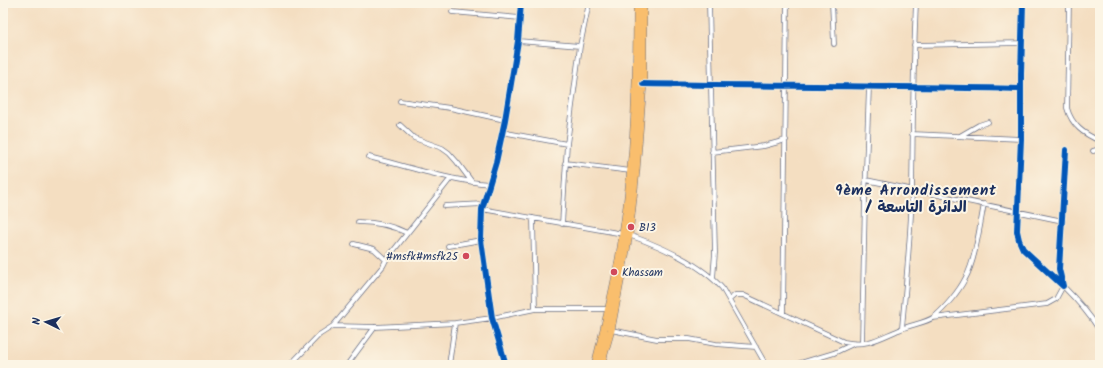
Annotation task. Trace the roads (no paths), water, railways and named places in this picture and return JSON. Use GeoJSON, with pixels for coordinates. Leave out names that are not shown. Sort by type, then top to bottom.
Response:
{"type":"FeatureCollection","features":[{"type":"Feature","properties":{"kind":"highway"},"geometry":{"type":"LineString","coordinates":[[595,365],[626,235],[636,91],[637,3]]}},
{"type":"Feature","properties":{"kind":"highway"},"geometry":{"type":"LineString","coordinates":[[601,365],[611,330],[636,171],[643,84],[643,3]]}},
{"type":"Feature","properties":{"kind":"street"},"geometry":{"type":"LineString","coordinates":[[506,365],[492,318],[482,240],[483,206],[496,162],[505,120],[518,41],[522,3]]}},
{"type":"Feature","properties":{"kind":"street"},"geometry":{"type":"LineString","coordinates":[[562,224],[567,144],[580,46],[589,3]]}},
{"type":"Feature","properties":{"kind":"street"},"geometry":{"type":"LineString","coordinates":[[709,3],[715,252],[713,278]]}},
{"type":"Feature","properties":{"kind":"street"},"geometry":{"type":"LineString","coordinates":[[783,313],[787,3]]}},
{"type":"Feature","properties":{"kind":"street"},"geometry":{"type":"LineString","coordinates":[[832,3],[834,44]]}},
{"type":"Feature","properties":{"kind":"street"},"geometry":{"type":"LineString","coordinates":[[902,328],[909,253],[912,190],[913,86],[916,3]]}},
{"type":"Feature","properties":{"kind":"street"},"geometry":{"type":"LineString","coordinates":[[1023,3],[1021,139],[1017,231],[1019,240],[1024,249],[1063,286],[1090,315],[1100,331]]}},
{"type":"Feature","properties":{"kind":"street"},"geometry":{"type":"LineString","coordinates":[[1069,3],[1067,108],[1071,120],[1079,129],[1100,141]]}},
{"type":"Feature","properties":{"kind":"street"},"geometry":{"type":"LineString","coordinates":[[452,12],[520,18]]}},
{"type":"Feature","properties":{"kind":"street"},"geometry":{"type":"LineString","coordinates":[[518,41],[580,46]]}},
{"type":"Feature","properties":{"kind":"street"},"geometry":{"type":"LineString","coordinates":[[914,45],[1022,43]]}},
{"type":"Feature","properties":{"kind":"street"},"geometry":{"type":"LineString","coordinates":[[643,84],[870,87],[913,86],[1021,89]]}},
{"type":"Feature","properties":{"kind":"street"},"geometry":{"type":"LineString","coordinates":[[862,343],[870,87]]}},
{"type":"Feature","properties":{"kind":"street"},"geometry":{"type":"LineString","coordinates":[[400,101],[450,108],[505,120]]}},
{"type":"Feature","properties":{"kind":"street"},"geometry":{"type":"LineString","coordinates":[[959,136],[979,125],[988,122]]}},
{"type":"Feature","properties":{"kind":"street"},"geometry":{"type":"LineString","coordinates":[[400,125],[414,138],[442,148],[449,153],[472,182]]}},
{"type":"Feature","properties":{"kind":"street"},"geometry":{"type":"LineString","coordinates":[[502,132],[567,144]]}},
{"type":"Feature","properties":{"kind":"street"},"geometry":{"type":"LineString","coordinates":[[912,134],[1021,139]]}},
{"type":"Feature","properties":{"kind":"street"},"geometry":{"type":"LineString","coordinates":[[712,152],[764,146],[786,140]]}},
{"type":"Feature","properties":{"kind":"street"},"geometry":{"type":"LineString","coordinates":[[1093,151],[1100,149]]}},
{"type":"Feature","properties":{"kind":"street"},"geometry":{"type":"LineString","coordinates":[[794,365],[853,344],[869,343],[902,328],[933,318],[1047,304],[1056,299],[1063,286],[1059,270],[1066,150]]}},
{"type":"Feature","properties":{"kind":"street"},"geometry":{"type":"LineString","coordinates":[[369,157],[452,178],[489,184]]}},
{"type":"Feature","properties":{"kind":"street"},"geometry":{"type":"LineString","coordinates":[[565,163],[631,171]]}},
{"type":"Feature","properties":{"kind":"street"},"geometry":{"type":"LineString","coordinates":[[290,365],[319,335],[332,326],[383,266],[407,233],[452,178]]}},
{"type":"Feature","properties":{"kind":"street"},"geometry":{"type":"LineString","coordinates":[[866,180],[1063,221]]}},
{"type":"Feature","properties":{"kind":"street"},"geometry":{"type":"LineString","coordinates":[[933,318],[947,304],[966,279],[984,204]]}},
{"type":"Feature","properties":{"kind":"street"},"geometry":{"type":"LineString","coordinates":[[445,206],[483,206],[562,224],[626,235],[650,243],[686,260],[713,278],[722,288],[766,365]]}},
{"type":"Feature","properties":{"kind":"street"},"geometry":{"type":"LineString","coordinates":[[533,218],[535,309]]}},
{"type":"Feature","properties":{"kind":"street"},"geometry":{"type":"LineString","coordinates":[[358,222],[388,225],[407,233]]}},
{"type":"Feature","properties":{"kind":"street"},"geometry":{"type":"LineString","coordinates":[[448,246],[482,240]]}},
{"type":"Feature","properties":{"kind":"street"},"geometry":{"type":"LineString","coordinates":[[354,244],[374,249],[386,260]]}},
{"type":"Feature","properties":{"kind":"street"},"geometry":{"type":"LineString","coordinates":[[729,300],[735,295],[743,295],[834,338],[853,344]]}},
{"type":"Feature","properties":{"kind":"street"},"geometry":{"type":"LineString","coordinates":[[332,326],[375,327],[455,323],[492,318],[535,309],[609,309]]}},
{"type":"Feature","properties":{"kind":"street"},"geometry":{"type":"LineString","coordinates":[[449,365],[455,323]]}},
{"type":"Feature","properties":{"kind":"street"},"geometry":{"type":"LineString","coordinates":[[347,365],[375,327]]}},
{"type":"Feature","properties":{"kind":"street"},"geometry":{"type":"LineString","coordinates":[[611,330],[657,339],[689,339],[716,344],[756,348]]}},
{"type":"Feature","properties":{"kind":"place","name":"B13"},"geometry":{"type":"Point","coordinates":[631,227]}},
{"type":"Feature","properties":{"kind":"place","name":"#msfk#msfk25"},"geometry":{"type":"Point","coordinates":[466,256]}},
{"type":"Feature","properties":{"kind":"place","name":"Khassam"},"geometry":{"type":"Point","coordinates":[614,272]}},
{"type":"Feature","properties":{"kind":"district","name":"9ème Arrondissement / الدائرة التاسعة"},"geometry":{"type":"Point","coordinates":[916,198]}}]}
